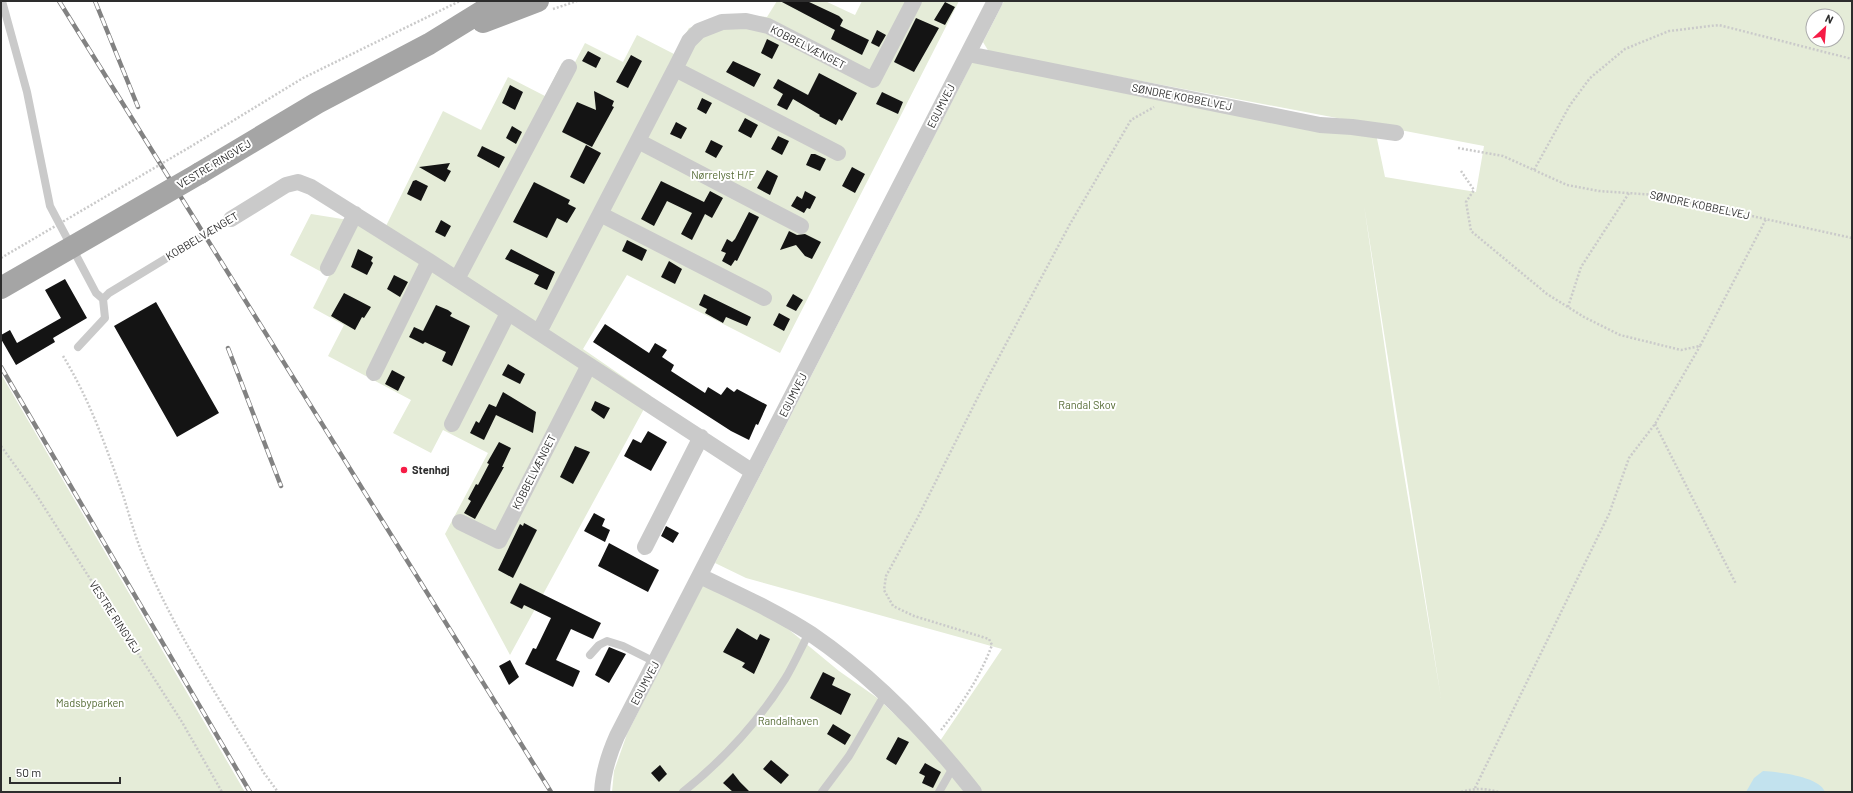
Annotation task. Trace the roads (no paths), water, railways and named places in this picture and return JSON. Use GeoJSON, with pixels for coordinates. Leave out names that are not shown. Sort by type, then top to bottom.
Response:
{"type":"FeatureCollection","features":[{"type":"Feature","properties":{"kind":"main road","name":"VESTRE RINGVEJ"},"geometry":{"type":"LineString","coordinates":[[1,288],[200,173],[317,102],[429,44],[499,1]]}},
{"type":"Feature","properties":{"kind":"main road","name":"VESTRE RINGVEJ"},"geometry":{"type":"LineString","coordinates":[[429,44],[538,1]]}},
{"type":"Feature","properties":{"kind":"street","name":"KOBBELVÆNGET"},"geometry":{"type":"LineString","coordinates":[[539,332],[689,41],[699,31],[722,22],[746,20],[768,26],[873,80],[914,1]]}},
{"type":"Feature","properties":{"kind":"street","name":"EGUMVEJ"},"geometry":{"type":"LineString","coordinates":[[602,792],[609,755],[617,736],[994,1]]}},
{"type":"Feature","properties":{"kind":"street","name":"SØNDRE KOBBELVEJ"},"geometry":{"type":"LineString","coordinates":[[968,54],[1320,125],[1352,127],[1396,133]]}},
{"type":"Feature","properties":{"kind":"street"},"geometry":{"type":"LineString","coordinates":[[457,280],[569,67]]}},
{"type":"Feature","properties":{"kind":"street"},"geometry":{"type":"LineString","coordinates":[[675,70],[838,153]]}},
{"type":"Feature","properties":{"kind":"street"},"geometry":{"type":"LineString","coordinates":[[638,141],[801,226]]}},
{"type":"Feature","properties":{"kind":"street","name":"KOBBELVÆNGET"},"geometry":{"type":"LineString","coordinates":[[231,219],[286,185],[298,182],[311,186],[539,332],[753,472]]}},
{"type":"Feature","properties":{"kind":"street"},"geometry":{"type":"LineString","coordinates":[[328,268],[355,214]]}},
{"type":"Feature","properties":{"kind":"street"},"geometry":{"type":"LineString","coordinates":[[600,214],[764,298]]}},
{"type":"Feature","properties":{"kind":"street"},"geometry":{"type":"LineString","coordinates":[[374,373],[429,261]]}},
{"type":"Feature","properties":{"kind":"street"},"geometry":{"type":"LineString","coordinates":[[452,424],[508,313]]}},
{"type":"Feature","properties":{"kind":"street","name":"KOBBELVÆNGET"},"geometry":{"type":"LineString","coordinates":[[460,522],[499,541],[589,365]]}},
{"type":"Feature","properties":{"kind":"street"},"geometry":{"type":"LineString","coordinates":[[645,547],[701,437]]}},
{"type":"Feature","properties":{"kind":"street"},"geometry":{"type":"LineString","coordinates":[[700,576],[766,608],[809,633],[850,662],[885,694],[932,741],[974,792]]}},
{"type":"Feature","properties":{"kind":"lane"},"geometry":{"type":"LineString","coordinates":[[2,1],[27,92],[50,206],[96,293],[103,299],[105,318],[78,347]]}},
{"type":"Feature","properties":{"kind":"lane","name":"KOBBELVÆNGET"},"geometry":{"type":"LineString","coordinates":[[103,299],[109,293],[231,219]]}},
{"type":"Feature","properties":{"kind":"lane"},"geometry":{"type":"LineString","coordinates":[[683,792],[709,771],[738,740],[765,707],[785,679],[809,633]]}},
{"type":"Feature","properties":{"kind":"lane"},"geometry":{"type":"LineString","coordinates":[[590,655],[598,645],[607,641],[623,646],[655,662]]}},
{"type":"Feature","properties":{"kind":"lane"},"geometry":{"type":"LineString","coordinates":[[822,792],[849,756],[885,694]]}},
{"type":"Feature","properties":{"kind":"lane"},"geometry":{"type":"LineString","coordinates":[[939,792],[954,766]]}},
{"type":"Feature","properties":{"kind":"water"},"geometry":{"type":"Polygon","coordinates":[[[1763,771],[1778,772],[1807,779],[1815,782],[1825,792],[1746,792],[1754,778],[1763,771]]]}},
{"type":"Feature","properties":{"kind":"railway"},"geometry":{"type":"LineString","coordinates":[[59,1],[551,792]]}},
{"type":"Feature","properties":{"kind":"railway"},"geometry":{"type":"LineString","coordinates":[[95,1],[138,107]]}},
{"type":"Feature","properties":{"kind":"railway"},"geometry":{"type":"LineString","coordinates":[[228,348],[281,486]]}},
{"type":"Feature","properties":{"kind":"railway"},"geometry":{"type":"LineString","coordinates":[[1,367],[250,792]]}},
{"type":"Feature","properties":{"kind":"place","name":"Stenhøj"},"geometry":{"type":"Point","coordinates":[404,470]}},
{"type":"Feature","properties":{"kind":"park label","name":"Nørrelyst H/F"},"geometry":{"type":"Point","coordinates":[723,175]}},
{"type":"Feature","properties":{"kind":"park label","name":"Randal Skov"},"geometry":{"type":"Point","coordinates":[1087,405]}},
{"type":"Feature","properties":{"kind":"park label","name":"Madsbyparken"},"geometry":{"type":"Point","coordinates":[90,703]}},
{"type":"Feature","properties":{"kind":"park label","name":"Randalhaven"},"geometry":{"type":"Point","coordinates":[788,721]}}]}
